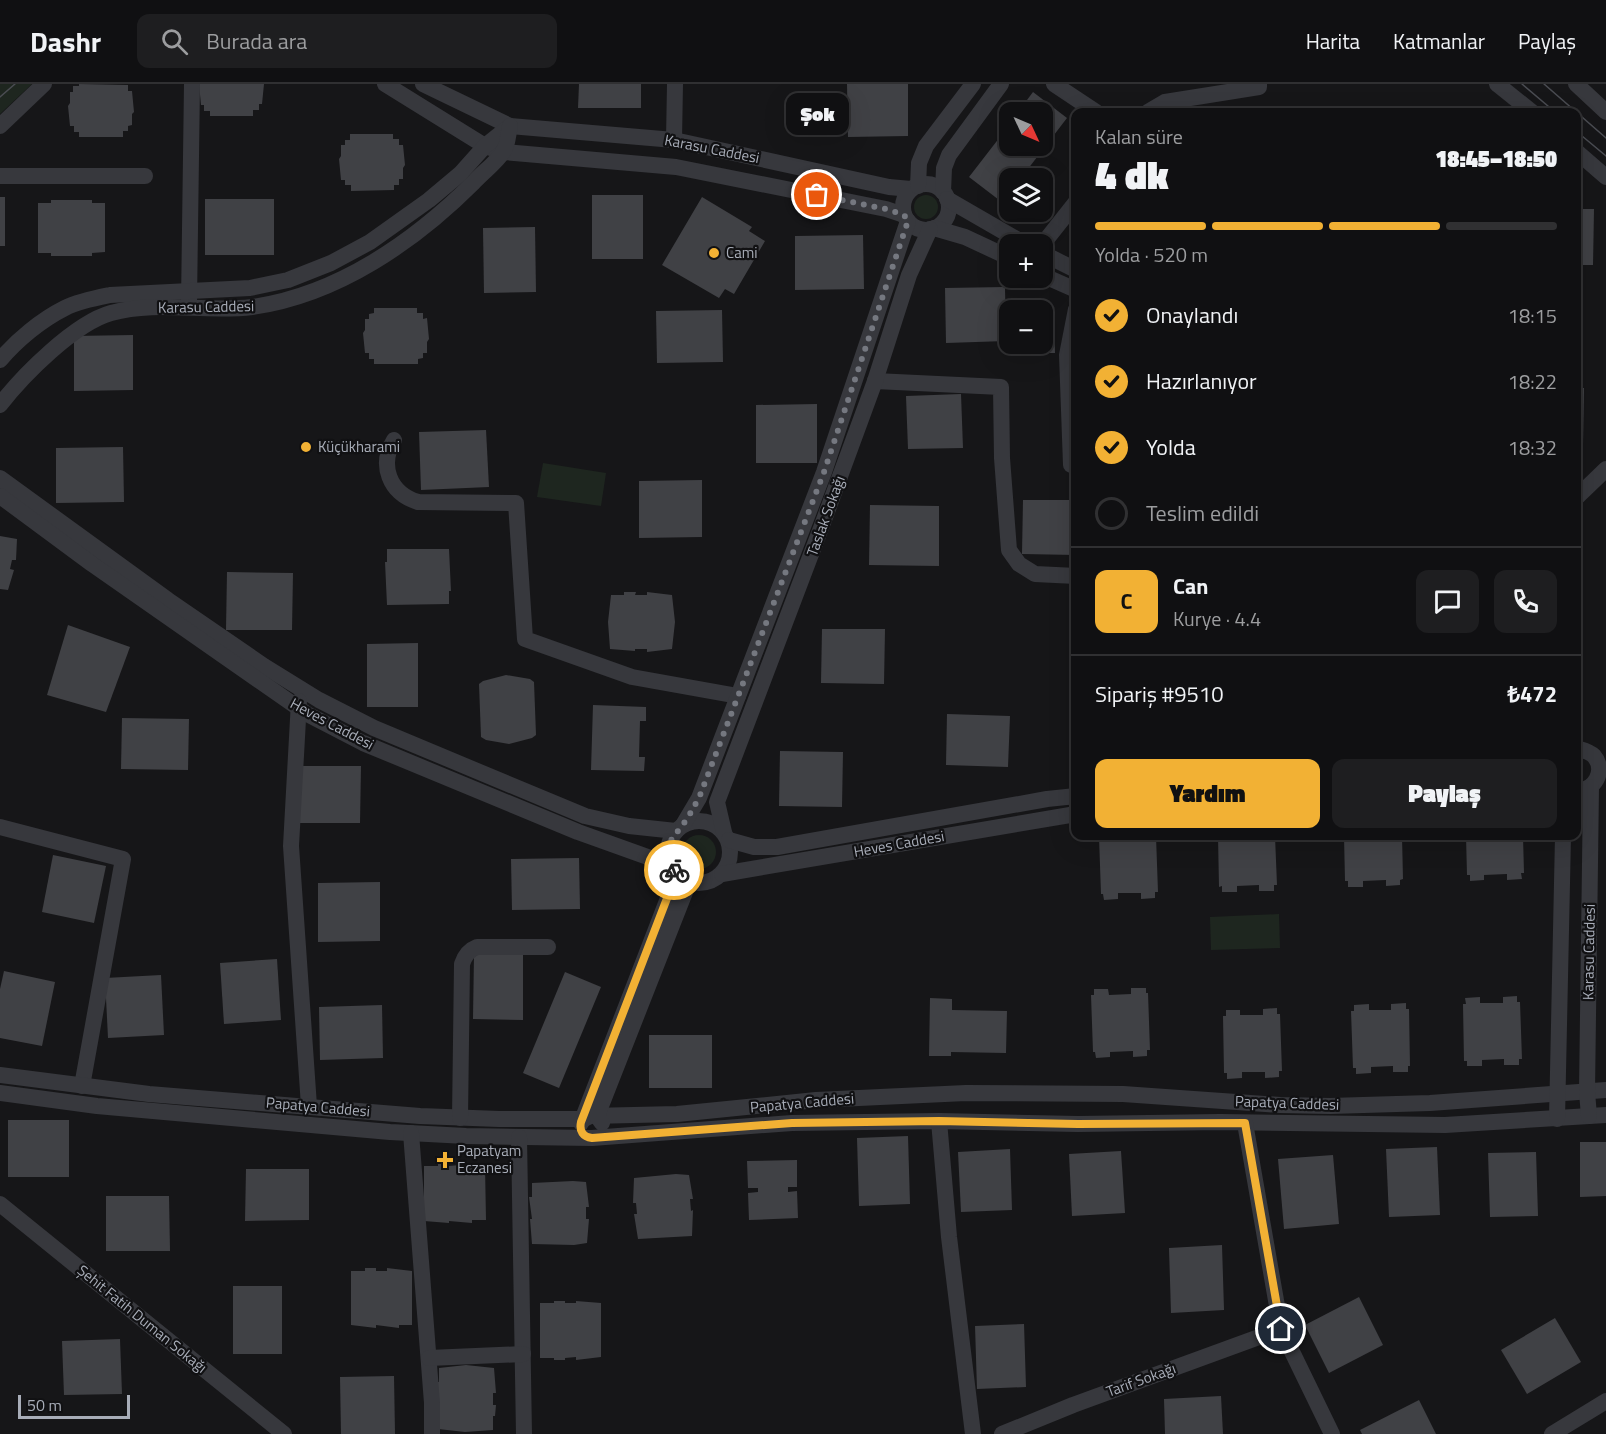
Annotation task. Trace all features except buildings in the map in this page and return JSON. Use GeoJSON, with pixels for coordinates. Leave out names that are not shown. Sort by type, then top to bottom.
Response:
{"type":"FeatureCollection","features":[{"type":"Feature","properties":{"kind":"street"},"geometry":{"type":"LineString","coordinates":[[0,126],[44,84]]}},
{"type":"Feature","properties":{"kind":"street"},"geometry":{"type":"LineString","coordinates":[[189,299],[192,84]]}},
{"type":"Feature","properties":{"kind":"street"},"geometry":{"type":"LineString","coordinates":[[385,84],[485,146],[504,152],[510,126],[423,84]]}},
{"type":"Feature","properties":{"kind":"street"},"geometry":{"type":"LineString","coordinates":[[674,140],[675,84]]}},
{"type":"Feature","properties":{"kind":"street"},"geometry":{"type":"LineString","coordinates":[[973,84],[926,146],[919,163],[915,187],[904,201],[906,218],[920,229],[940,225],[948,213],[944,168],[949,155],[1000,84]]}},
{"type":"Feature","properties":{"kind":"street"},"geometry":{"type":"LineString","coordinates":[[1054,84],[1090,108]]}},
{"type":"Feature","properties":{"kind":"street"},"geometry":{"type":"LineString","coordinates":[[1155,108],[1165,102],[1259,87],[1259,84]]}},
{"type":"Feature","properties":{"kind":"street"},"geometry":{"type":"LineString","coordinates":[[1497,84],[1527,108]]}},
{"type":"Feature","properties":{"kind":"street"},"geometry":{"type":"LineString","coordinates":[[1576,84],[1606,112]]}},
{"type":"Feature","properties":{"kind":"street","name":"Karasu Caddesi"},"geometry":{"type":"LineString","coordinates":[[0,405],[56,347],[110,313],[288,280],[331,263],[370,242],[429,200],[460,174],[485,146],[510,126],[674,140],[889,187],[915,187]]}},
{"type":"Feature","properties":{"kind":"street","name":"Karasu Caddesi"},"geometry":{"type":"LineString","coordinates":[[0,360],[9,349],[33,329],[65,308],[90,299],[110,295],[189,299],[231,309],[292,298],[338,281],[383,256],[406,240],[460,196],[504,152],[676,167],[886,209],[906,218]]}},
{"type":"Feature","properties":{"kind":"street"},"geometry":{"type":"LineString","coordinates":[[1581,155],[1606,177]]}},
{"type":"Feature","properties":{"kind":"street"},"geometry":{"type":"LineString","coordinates":[[0,176],[145,176]]}},
{"type":"Feature","properties":{"kind":"street"},"geometry":{"type":"LineString","coordinates":[[915,187],[932,185],[945,196],[1008,234]]}},
{"type":"Feature","properties":{"kind":"street"},"geometry":{"type":"LineString","coordinates":[[1051,234],[1071,208]]}},
{"type":"Feature","properties":{"kind":"street","name":"Taslak Sokağı"},"geometry":{"type":"LineString","coordinates":[[680,828],[699,798],[824,472],[906,218]]}},
{"type":"Feature","properties":{"kind":"street"},"geometry":{"type":"LineString","coordinates":[[932,228],[965,237],[999,253]]}},
{"type":"Feature","properties":{"kind":"street","name":"Taslak Sokağı"},"geometry":{"type":"LineString","coordinates":[[726,836],[717,802],[875,381],[909,275],[932,228]]}},
{"type":"Feature","properties":{"kind":"street"},"geometry":{"type":"LineString","coordinates":[[1053,258],[1071,268]]}},
{"type":"Feature","properties":{"kind":"street"},"geometry":{"type":"LineString","coordinates":[[1053,280],[1071,288]]}},
{"type":"Feature","properties":{"kind":"street"},"geometry":{"type":"LineString","coordinates":[[1071,335],[1067,355],[1071,465]]}},
{"type":"Feature","properties":{"kind":"street"},"geometry":{"type":"LineString","coordinates":[[875,381],[1001,387],[1002,458],[1009,550],[1019,564],[1035,574],[1071,576]]}},
{"type":"Feature","properties":{"kind":"street"},"geometry":{"type":"LineString","coordinates":[[394,440],[387,454],[388,476],[395,489],[409,499],[418,502],[516,503],[525,639],[632,677],[738,696]]}},
{"type":"Feature","properties":{"kind":"street"},"geometry":{"type":"LineString","coordinates":[[1581,493],[1606,469]]}},
{"type":"Feature","properties":{"kind":"street","name":"Heves Caddesi"},"geometry":{"type":"LineString","coordinates":[[2,485],[300,688],[374,728],[585,816],[629,826],[680,828]]}},
{"type":"Feature","properties":{"kind":"street","name":"Heves Caddesi"},"geometry":{"type":"LineString","coordinates":[[2,485],[92,564],[298,708],[363,743],[679,874]]}},
{"type":"Feature","properties":{"kind":"street"},"geometry":{"type":"LineString","coordinates":[[300,688],[291,846],[309,1106]]}},
{"type":"Feature","properties":{"kind":"street"},"geometry":{"type":"LineString","coordinates":[[1581,750],[1601,760]]}},
{"type":"Feature","properties":{"kind":"street","name":"Karasu Caddesi"},"geometry":{"type":"LineString","coordinates":[[1589,1116],[1587,1092],[1592,786],[1601,774],[1601,760]]}},
{"type":"Feature","properties":{"kind":"street","name":"Heves Caddesi"},"geometry":{"type":"LineString","coordinates":[[726,836],[754,847],[777,847],[1071,797]]}},
{"type":"Feature","properties":{"kind":"street","name":"Heves Caddesi"},"geometry":{"type":"LineString","coordinates":[[722,874],[1071,815]]}},
{"type":"Feature","properties":{"kind":"street"},"geometry":{"type":"LineString","coordinates":[[590,1138],[599,1136],[603,1129],[602,1122],[591,1118],[679,874],[668,847],[680,828],[692,822],[709,822],[726,836],[730,858],[722,874],[707,883],[679,874]]}},
{"type":"Feature","properties":{"kind":"street"},"geometry":{"type":"LineString","coordinates":[[0,828],[123,859],[82,1086]]}},
{"type":"Feature","properties":{"kind":"street","name":"Karasu Caddesi"},"geometry":{"type":"LineString","coordinates":[[1557,1119],[1563,840]]}},
{"type":"Feature","properties":{"kind":"street"},"geometry":{"type":"LineString","coordinates":[[460,1118],[464,958],[477,947],[548,947]]}},
{"type":"Feature","properties":{"kind":"street","name":"Papatya Caddesi"},"geometry":{"type":"LineString","coordinates":[[0,1075],[158,1095],[460,1118],[591,1118],[677,1114],[816,1100],[966,1093],[1123,1094],[1280,1105],[1330,1106],[1410,1104],[1606,1090]]}},
{"type":"Feature","properties":{"kind":"street","name":"Papatya Caddesi"},"geometry":{"type":"LineString","coordinates":[[0,1093],[97,1106],[411,1133],[590,1138],[792,1123],[939,1121],[1078,1124],[1445,1125],[1606,1115]]}},
{"type":"Feature","properties":{"kind":"street"},"geometry":{"type":"LineString","coordinates":[[939,1121],[949,1237],[973,1434]]}},
{"type":"Feature","properties":{"kind":"street"},"geometry":{"type":"LineString","coordinates":[[1245,1123],[1281,1329],[1332,1434]]}},
{"type":"Feature","properties":{"kind":"street"},"geometry":{"type":"LineString","coordinates":[[411,1133],[429,1358],[432,1434]]}},
{"type":"Feature","properties":{"kind":"street"},"geometry":{"type":"LineString","coordinates":[[519,1137],[524,1434]]}},
{"type":"Feature","properties":{"kind":"street","name":"Şehit Fatih Duman Sokağı"},"geometry":{"type":"LineString","coordinates":[[0,1204],[284,1434]]}},
{"type":"Feature","properties":{"kind":"street","name":"Tarif Sokağı"},"geometry":{"type":"LineString","coordinates":[[1002,1434],[1073,1405],[1281,1329]]}},
{"type":"Feature","properties":{"kind":"street"},"geometry":{"type":"LineString","coordinates":[[429,1358],[523,1354]]}},
{"type":"Feature","properties":{"kind":"street"},"geometry":{"type":"LineString","coordinates":[[1552,1434],[1606,1401]]}},
{"type":"Feature","properties":{"kind":"shaded area"},"geometry":{"type":"Polygon","coordinates":[[[0,84],[32,84],[0,114],[0,84]]]}},
{"type":"Feature","properties":{"kind":"shaded area"},"geometry":{"type":"Polygon","coordinates":[[[926,195],[935,198],[938,207],[935,216],[926,219],[917,216],[914,207],[917,198],[926,195]]]}},
{"type":"Feature","properties":{"kind":"shaded area"},"geometry":{"type":"Polygon","coordinates":[[[543,463],[606,473],[601,506],[537,497],[543,463]]]}},
{"type":"Feature","properties":{"kind":"shaded area"},"geometry":{"type":"Polygon","coordinates":[[[699,835],[711,840],[716,852],[711,864],[699,869],[687,864],[682,852],[687,840],[699,835]]]}},
{"type":"Feature","properties":{"kind":"shaded area"},"geometry":{"type":"Polygon","coordinates":[[[1279,914],[1280,948],[1211,950],[1210,917],[1279,914]]]}},
{"type":"Feature","properties":{"kind":"tram line"},"geometry":{"type":"LineString","coordinates":[[0,97],[15,84]]}},
{"type":"Feature","properties":{"kind":"tram line"},"geometry":{"type":"LineString","coordinates":[[1522,84],[1550,108]]}},
{"type":"Feature","properties":{"kind":"tram line"},"geometry":{"type":"LineString","coordinates":[[1544,84],[1572,108]]}},
{"type":"Feature","properties":{"kind":"tram line"},"geometry":{"type":"LineString","coordinates":[[1581,116],[1606,138]]}},
{"type":"Feature","properties":{"kind":"tram line"},"geometry":{"type":"LineString","coordinates":[[1581,135],[1606,156]]}},
{"type":"Feature","properties":{"kind":"way so far"},"geometry":{"type":"LineString","coordinates":[[674,870],[668,856],[671,838],[683,825],[699,798],[824,472],[908,221],[904,215],[886,209],[817,195]]}},
{"type":"Feature","properties":{"kind":"place","name":"Şok"},"geometry":{"type":"Point","coordinates":[817,195]}},
{"type":"Feature","properties":{"kind":"place","name":"Cami"},"geometry":{"type":"Point","coordinates":[714,253]}},
{"type":"Feature","properties":{"kind":"place","name":"Küçükharami"},"geometry":{"type":"Point","coordinates":[306,447]}},
{"type":"Feature","properties":{"kind":"place","name":"Papatyam Eczanesi"},"geometry":{"type":"Point","coordinates":[445,1160]}},
{"type":"Feature","properties":{"kind":"route"},"geometry":{"type":"LineString","coordinates":[[674,870],[676,875],[581,1122],[581,1130],[585,1136],[592,1138],[661,1134],[807,1122],[1245,1123],[1281,1329]]}}]}
